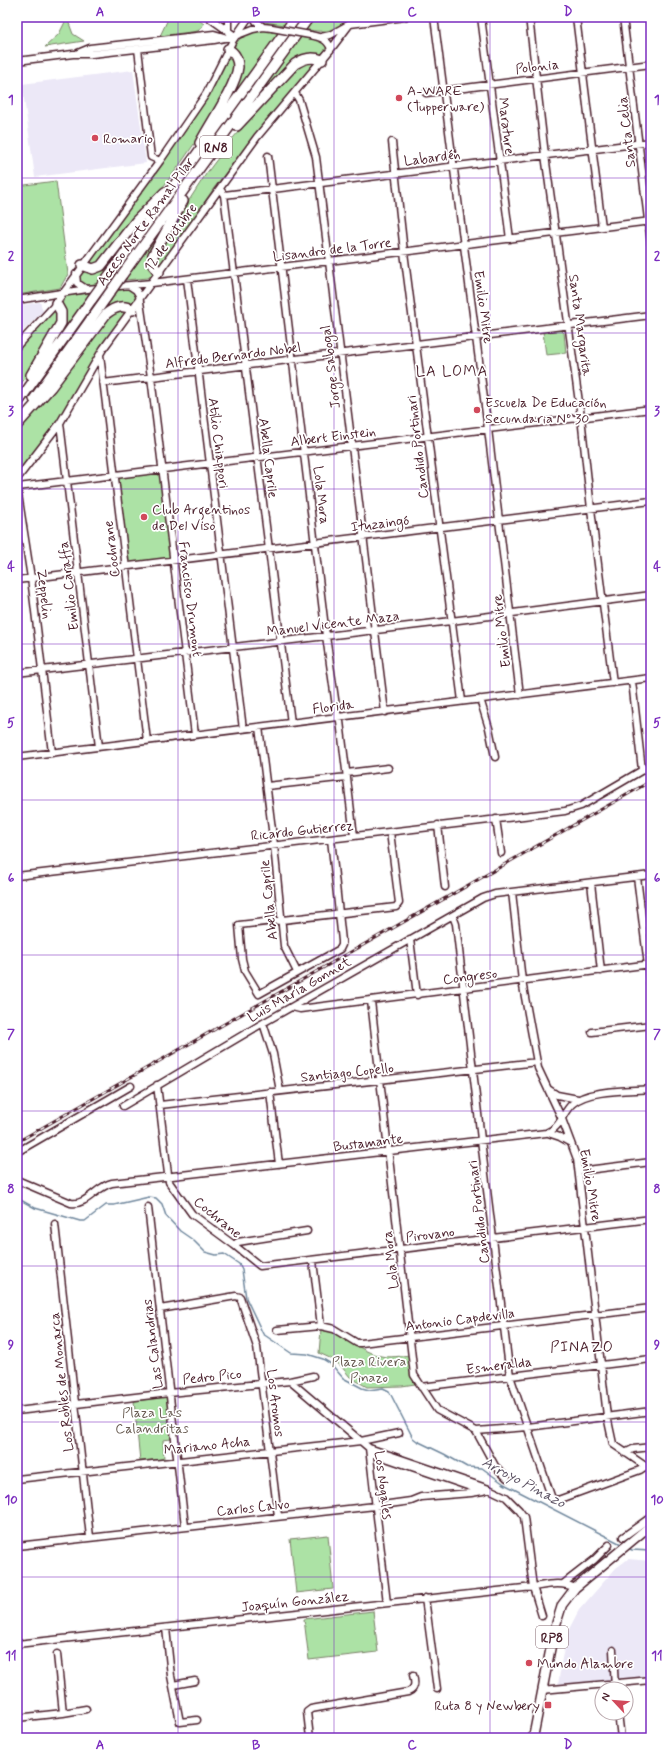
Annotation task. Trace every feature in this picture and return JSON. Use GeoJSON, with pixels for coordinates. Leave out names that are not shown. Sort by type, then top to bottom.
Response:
{"type":"FeatureCollection","features":[{"type":"Feature","properties":{"kind":"highway","name":"Acceso Norte Ramal Pilar"},"geometry":{"type":"LineString","coordinates":[[17,404],[296,17]]}},
{"type":"Feature","properties":{"kind":"highway","name":"Acceso Norte Ramal Pilar"},"geometry":{"type":"LineString","coordinates":[[17,424],[122,275],[309,17]]}},
{"type":"Feature","properties":{"kind":"highway"},"geometry":{"type":"LineString","coordinates":[[82,265],[93,269],[101,266],[136,221],[186,170],[235,78],[238,68],[237,60],[234,53],[228,49]]}},
{"type":"Feature","properties":{"kind":"highway"},"geometry":{"type":"LineString","coordinates":[[159,272],[153,263],[154,253],[206,161],[293,66],[300,60],[309,58],[322,60]]}},
{"type":"Feature","properties":{"kind":"highway"},"geometry":{"type":"LineString","coordinates":[[17,398],[60,326],[61,312],[56,303]]}},
{"type":"Feature","properties":{"kind":"highway"},"geometry":{"type":"LineString","coordinates":[[17,424],[59,378],[106,314],[119,306],[133,310]]}},
{"type":"Feature","properties":{"kind":"main road","name":"RP8"},"geometry":{"type":"LineString","coordinates":[[533,1738],[559,1611],[575,1588],[651,1525]]}},
{"type":"Feature","properties":{"kind":"main road","name":"RP8"},"geometry":{"type":"LineString","coordinates":[[538,1738],[543,1704],[542,1690]]}},
{"type":"Feature","properties":{"kind":"street"},"geometry":{"type":"LineString","coordinates":[[226,33],[228,17]]}},
{"type":"Feature","properties":{"kind":"street"},"geometry":{"type":"LineString","coordinates":[[17,346],[56,303],[82,265],[160,161],[206,94],[235,36],[249,17]]}},
{"type":"Feature","properties":{"kind":"street"},"geometry":{"type":"LineString","coordinates":[[254,17],[263,27]]}},
{"type":"Feature","properties":{"kind":"street","name":"12 de Octubre"},"geometry":{"type":"LineString","coordinates":[[17,479],[60,423],[100,355],[257,136],[331,49],[350,24],[353,17]]}},
{"type":"Feature","properties":{"kind":"street"},"geometry":{"type":"LineString","coordinates":[[210,20],[226,33],[235,36],[263,27],[321,37],[330,35],[350,24],[406,17]]}},
{"type":"Feature","properties":{"kind":"street","name":"Emilio Mitre"},"geometry":{"type":"LineString","coordinates":[[434,17],[488,429],[520,695]]}},
{"type":"Feature","properties":{"kind":"street","name":"Marature"},"geometry":{"type":"LineString","coordinates":[[481,17],[510,239]]}},
{"type":"Feature","properties":{"kind":"street","name":"Santa Margarita"},"geometry":{"type":"LineString","coordinates":[[528,17],[537,78],[545,155],[581,417],[590,509],[613,683]]}},
{"type":"Feature","properties":{"kind":"street"},"geometry":{"type":"LineString","coordinates":[[576,17],[602,228]]}},
{"type":"Feature","properties":{"kind":"street","name":"Santa Celia"},"geometry":{"type":"LineString","coordinates":[[623,17],[650,222],[651,244]]}},
{"type":"Feature","properties":{"kind":"street"},"geometry":{"type":"LineString","coordinates":[[17,61],[214,40],[226,33]]}},
{"type":"Feature","properties":{"kind":"street"},"geometry":{"type":"LineString","coordinates":[[74,54],[90,48],[226,33]]}},
{"type":"Feature","properties":{"kind":"street"},"geometry":{"type":"LineString","coordinates":[[321,37],[326,41],[331,49]]}},
{"type":"Feature","properties":{"kind":"street"},"geometry":{"type":"LineString","coordinates":[[138,49],[151,157],[160,161]]}},
{"type":"Feature","properties":{"kind":"street","name":"Polonia"},"geometry":{"type":"LineString","coordinates":[[426,93],[651,64]]}},
{"type":"Feature","properties":{"kind":"street","name":"Jorge Sabogal"},"geometry":{"type":"LineString","coordinates":[[294,93],[299,100],[315,154],[330,261],[385,712]]}},
{"type":"Feature","properties":{"kind":"street","name":"Candido Portinari"},"geometry":{"type":"LineString","coordinates":[[392,142],[404,252],[462,701]]}},
{"type":"Feature","properties":{"kind":"street","name":"Labardén"},"geometry":{"type":"LineString","coordinates":[[224,195],[651,142]]}},
{"type":"Feature","properties":{"kind":"street","name":"Lola Mora"},"geometry":{"type":"LineString","coordinates":[[268,156],[316,543],[326,636],[347,775],[354,836]]}},
{"type":"Feature","properties":{"kind":"street"},"geometry":{"type":"LineString","coordinates":[[220,189],[224,195]]}},
{"type":"Feature","properties":{"kind":"street","name":"Abella Caprile"},"geometry":{"type":"LineString","coordinates":[[224,195],[256,457],[291,723]]}},
{"type":"Feature","properties":{"kind":"street","name":"Lisandro de la Torre"},"geometry":{"type":"LineString","coordinates":[[17,300],[87,289],[130,286],[650,222]]}},
{"type":"Feature","properties":{"kind":"street"},"geometry":{"type":"LineString","coordinates":[[76,274],[78,284],[87,289]]}},
{"type":"Feature","properties":{"kind":"street","name":"Atilio Chiappori"},"geometry":{"type":"LineString","coordinates":[[187,279],[243,729]]}},
{"type":"Feature","properties":{"kind":"street"},"geometry":{"type":"LineString","coordinates":[[130,286],[138,291],[139,300]]}},
{"type":"Feature","properties":{"kind":"street","name":"Francisco Drumont"},"geometry":{"type":"LineString","coordinates":[[139,300],[151,377],[195,735]]}},
{"type":"Feature","properties":{"kind":"street","name":"Alfredo Bernardo Nobel"},"geometry":{"type":"LineString","coordinates":[[103,383],[651,315]]}},
{"type":"Feature","properties":{"kind":"street","name":"Cochrane"},"geometry":{"type":"LineString","coordinates":[[100,355],[147,741]]}},
{"type":"Feature","properties":{"kind":"street","name":"Albert Einstein"},"geometry":{"type":"LineString","coordinates":[[17,487],[651,409]]}},
{"type":"Feature","properties":{"kind":"street","name":"Emilio Caraffa"},"geometry":{"type":"LineString","coordinates":[[60,423],[99,747]]}},
{"type":"Feature","properties":{"kind":"street","name":"Zeppelin"},"geometry":{"type":"LineString","coordinates":[[17,487],[31,578],[52,753]]}},
{"type":"Feature","properties":{"kind":"street","name":"Ituzaingó"},"geometry":{"type":"LineString","coordinates":[[17,580],[651,501]]}},
{"type":"Feature","properties":{"kind":"street","name":"Manuel Vicente Maza"},"geometry":{"type":"LineString","coordinates":[[17,673],[451,621],[651,595]]}},
{"type":"Feature","properties":{"kind":"street","name":"Florida"},"geometry":{"type":"LineString","coordinates":[[17,757],[651,678]]}},
{"type":"Feature","properties":{"kind":"street"},"geometry":{"type":"LineString","coordinates":[[632,681],[642,770]]}},
{"type":"Feature","properties":{"kind":"street"},"geometry":{"type":"LineString","coordinates":[[480,699],[490,728],[495,756]]}},
{"type":"Feature","properties":{"kind":"street","name":"Abella Caprile"},"geometry":{"type":"LineString","coordinates":[[259,727],[274,845],[284,946],[297,972]]}},
{"type":"Feature","properties":{"kind":"street","name":"Ricardo Gutierrez"},"geometry":{"type":"LineString","coordinates":[[17,876],[565,811],[588,802],[651,764]]}},
{"type":"Feature","properties":{"kind":"street"},"geometry":{"type":"LineString","coordinates":[[267,786],[388,768]]}},
{"type":"Feature","properties":{"kind":"street"},"geometry":{"type":"LineString","coordinates":[[496,819],[501,853]]}},
{"type":"Feature","properties":{"kind":"street"},"geometry":{"type":"LineString","coordinates":[[438,825],[445,887]]}},
{"type":"Feature","properties":{"kind":"street"},"geometry":{"type":"LineString","coordinates":[[331,839],[339,913],[342,945],[340,949],[259,994],[245,971],[242,959],[239,926],[281,920],[339,913],[396,907],[398,903],[390,832]]}},
{"type":"Feature","properties":{"kind":"street","name":"Luis María Gonnet"},"geometry":{"type":"LineString","coordinates":[[123,1106],[157,1084],[263,1023],[488,896],[651,875]]}},
{"type":"Feature","properties":{"kind":"street"},"geometry":{"type":"LineString","coordinates":[[637,877],[650,964],[651,990]]}},
{"type":"Feature","properties":{"kind":"street"},"geometry":{"type":"LineString","coordinates":[[591,883],[601,971]]}},
{"type":"Feature","properties":{"kind":"street","name":"Emilio Mitre"},"geometry":{"type":"LineString","coordinates":[[512,892],[522,981],[536,1062],[562,1119],[577,1159],[607,1416],[613,1444],[625,1454],[648,1468]]}},
{"type":"Feature","properties":{"kind":"street","name":"Candido Portinari"},"geometry":{"type":"LineString","coordinates":[[453,916],[456,924],[472,1069],[482,1140],[510,1376],[553,1499],[558,1500],[648,1468]]}},
{"type":"Feature","properties":{"kind":"street"},"geometry":{"type":"LineString","coordinates":[[410,939],[417,995]]}},
{"type":"Feature","properties":{"kind":"street","name":"Congreso"},"geometry":{"type":"LineString","coordinates":[[292,1007],[300,1009],[371,1001],[650,964]]}},
{"type":"Feature","properties":{"kind":"street","name":"Lola Mora"},"geometry":{"type":"LineString","coordinates":[[371,1001],[401,1250],[414,1376],[437,1410],[476,1431]]}},
{"type":"Feature","properties":{"kind":"street"},"geometry":{"type":"LineString","coordinates":[[263,1023],[274,1054],[280,1091]]}},
{"type":"Feature","properties":{"kind":"street"},"geometry":{"type":"LineString","coordinates":[[592,1032],[651,1025]]}},
{"type":"Feature","properties":{"kind":"street","name":"Santiago Copello"},"geometry":{"type":"LineString","coordinates":[[160,1105],[536,1062]]}},
{"type":"Feature","properties":{"kind":"street","name":"Cochrane"},"geometry":{"type":"LineString","coordinates":[[157,1084],[169,1182],[188,1211],[234,1244],[260,1266]]}},
{"type":"Feature","properties":{"kind":"street"},"geometry":{"type":"LineString","coordinates":[[17,1152],[131,1086]]}},
{"type":"Feature","properties":{"kind":"street"},"geometry":{"type":"LineString","coordinates":[[548,1089],[562,1097],[578,1099]]}},
{"type":"Feature","properties":{"kind":"street"},"geometry":{"type":"LineString","coordinates":[[546,1133],[552,1131],[562,1119],[570,1105],[578,1099],[595,1094],[651,1089]]}},
{"type":"Feature","properties":{"kind":"street"},"geometry":{"type":"LineString","coordinates":[[270,1092],[279,1164]]}},
{"type":"Feature","properties":{"kind":"street"},"geometry":{"type":"LineString","coordinates":[[546,1133],[560,1137],[571,1143]]}},
{"type":"Feature","properties":{"kind":"street","name":"Bustamante"},"geometry":{"type":"LineString","coordinates":[[17,1180],[71,1203],[78,1203],[97,1189],[108,1184],[546,1133]]}},
{"type":"Feature","properties":{"kind":"street"},"geometry":{"type":"LineString","coordinates":[[579,1171],[651,1162]]}},
{"type":"Feature","properties":{"kind":"street","name":"Las Calandrias"},"geometry":{"type":"LineString","coordinates":[[148,1207],[185,1526]]}},
{"type":"Feature","properties":{"kind":"street","name":"Pirovano"},"geometry":{"type":"LineString","coordinates":[[260,1266],[651,1220]]}},
{"type":"Feature","properties":{"kind":"street","name":"Los Robles de Monarca"},"geometry":{"type":"LineString","coordinates":[[55,1224],[90,1537]]}},
{"type":"Feature","properties":{"kind":"street"},"geometry":{"type":"LineString","coordinates":[[234,1244],[238,1242],[307,1231]]}},
{"type":"Feature","properties":{"kind":"street"},"geometry":{"type":"LineString","coordinates":[[313,1260],[321,1326]]}},
{"type":"Feature","properties":{"kind":"street","name":"Los Aromos"},"geometry":{"type":"LineString","coordinates":[[160,1309],[238,1296],[255,1338],[278,1516]]}},
{"type":"Feature","properties":{"kind":"street","name":"Antonio Capdevilla"},"geometry":{"type":"LineString","coordinates":[[277,1330],[321,1326],[334,1329],[357,1343],[361,1343],[651,1308]]}},
{"type":"Feature","properties":{"kind":"street","name":"Esmeralda"},"geometry":{"type":"LineString","coordinates":[[421,1388],[651,1359]]}},
{"type":"Feature","properties":{"kind":"street","name":"Pedro Pico"},"geometry":{"type":"LineString","coordinates":[[17,1411],[169,1393],[290,1381],[313,1376]]}},
{"type":"Feature","properties":{"kind":"street","name":"Los Nogales"},"geometry":{"type":"LineString","coordinates":[[290,1381],[361,1441],[369,1451],[387,1603]]}},
{"type":"Feature","properties":{"kind":"street"},"geometry":{"type":"LineString","coordinates":[[507,1478],[495,1466],[476,1431],[528,1427],[651,1410]]}},
{"type":"Feature","properties":{"kind":"street","name":"Mariano Acha"},"geometry":{"type":"LineString","coordinates":[[17,1479],[361,1441],[399,1433]]}},
{"type":"Feature","properties":{"kind":"street"},"geometry":{"type":"LineString","coordinates":[[625,1454],[632,1449],[651,1447]]}},
{"type":"Feature","properties":{"kind":"street"},"geometry":{"type":"LineString","coordinates":[[369,1451],[374,1454],[506,1497],[524,1517],[533,1587],[542,1616]]}},
{"type":"Feature","properties":{"kind":"street","name":"Carlos Calvo"},"geometry":{"type":"LineString","coordinates":[[17,1546],[185,1526],[375,1506],[411,1501],[421,1497],[486,1490]]}},
{"type":"Feature","properties":{"kind":"street"},"geometry":{"type":"LineString","coordinates":[[623,1536],[651,1517]]}},
{"type":"Feature","properties":{"kind":"street"},"geometry":{"type":"LineString","coordinates":[[563,1584],[594,1560],[609,1545]]}},
{"type":"Feature","properties":{"kind":"street","name":"Joaquín González"},"geometry":{"type":"LineString","coordinates":[[17,1644],[533,1587],[563,1584],[575,1588]]}},
{"type":"Feature","properties":{"kind":"street"},"geometry":{"type":"LineString","coordinates":[[425,1598],[437,1689]]}},
{"type":"Feature","properties":{"kind":"street"},"geometry":{"type":"LineString","coordinates":[[166,1628],[173,1685],[180,1722],[197,1720]]}},
{"type":"Feature","properties":{"kind":"street"},"geometry":{"type":"LineString","coordinates":[[613,1650],[615,1681]]}},
{"type":"Feature","properties":{"kind":"street"},"geometry":{"type":"LineString","coordinates":[[57,1654],[63,1713]]}},
{"type":"Feature","properties":{"kind":"street"},"geometry":{"type":"LineString","coordinates":[[310,1738],[307,1712],[313,1708],[408,1692],[413,1689],[413,1675]]}},
{"type":"Feature","properties":{"kind":"street"},"geometry":{"type":"LineString","coordinates":[[634,1683],[651,1680]]}},
{"type":"Feature","properties":{"kind":"street"},"geometry":{"type":"LineString","coordinates":[[173,1685],[195,1682]]}},
{"type":"Feature","properties":{"kind":"street"},"geometry":{"type":"LineString","coordinates":[[542,1690],[594,1688]]}},
{"type":"Feature","properties":{"kind":"street"},"geometry":{"type":"LineString","coordinates":[[17,1718],[86,1709]]}},
{"type":"Feature","properties":{"kind":"street"},"geometry":{"type":"LineString","coordinates":[[619,1721],[621,1738]]}},
{"type":"Feature","properties":{"kind":"shaded area"},"geometry":{"type":"Polygon","coordinates":[[[133,70],[146,163],[35,177],[22,84],[133,70]]]}},
{"type":"Feature","properties":{"kind":"shaded area"},"geometry":{"type":"Polygon","coordinates":[[[40,302],[43,311],[17,337],[17,306],[40,302]]]}},
{"type":"Feature","properties":{"kind":"shaded area"},"geometry":{"type":"Polygon","coordinates":[[[628,1559],[651,1561],[651,1676],[558,1685],[562,1658],[569,1629],[579,1610],[616,1568],[628,1559]]]}},
{"type":"Feature","properties":{"kind":"green space"},"geometry":{"type":"Polygon","coordinates":[[[169,17],[202,17],[200,21],[204,24],[198,31],[160,36],[169,17]]]}},
{"type":"Feature","properties":{"kind":"green space"},"geometry":{"type":"Polygon","coordinates":[[[257,17],[291,17],[285,25],[264,22],[257,17]]]}},
{"type":"Feature","properties":{"kind":"green space"},"geometry":{"type":"Polygon","coordinates":[[[313,17],[348,17],[345,22],[335,29],[317,31],[305,29],[313,17]]]}},
{"type":"Feature","properties":{"kind":"green space"},"geometry":{"type":"Polygon","coordinates":[[[67,18],[73,34],[84,41],[45,47],[59,34],[67,18]]]}},
{"type":"Feature","properties":{"kind":"green space"},"geometry":{"type":"Polygon","coordinates":[[[265,30],[281,32],[209,129],[236,82],[234,47],[243,36],[255,31],[265,30]]]}},
{"type":"Feature","properties":{"kind":"green space"},"geometry":{"type":"Polygon","coordinates":[[[301,36],[321,40],[328,46],[322,54],[312,55],[250,108],[301,36]]]}},
{"type":"Feature","properties":{"kind":"green space"},"geometry":{"type":"Polygon","coordinates":[[[230,56],[232,57],[236,68],[209,121],[193,146],[158,194],[102,263],[89,265],[89,260],[158,169],[207,99],[226,60],[230,56]]]}},
{"type":"Feature","properties":{"kind":"green space"},"geometry":{"type":"Polygon","coordinates":[[[313,60],[315,63],[310,71],[259,129],[214,188],[163,263],[157,263],[156,256],[177,219],[206,174],[233,138],[296,66],[313,60]]]}},
{"type":"Feature","properties":{"kind":"green space"},"geometry":{"type":"Polygon","coordinates":[[[56,181],[68,274],[60,288],[17,295],[17,186],[56,181]]]}},
{"type":"Feature","properties":{"kind":"green space"},"geometry":{"type":"Polygon","coordinates":[[[149,212],[98,284],[82,284],[79,278],[81,274],[92,271],[149,212]]]}},
{"type":"Feature","properties":{"kind":"green space"},"geometry":{"type":"Polygon","coordinates":[[[169,220],[152,266],[153,274],[148,278],[125,280],[169,220]]]}},
{"type":"Feature","properties":{"kind":"green space"},"geometry":{"type":"Polygon","coordinates":[[[129,289],[133,290],[136,296],[135,300],[95,322],[112,297],[87,299],[46,356],[64,315],[62,304],[65,296],[129,289]]]}},
{"type":"Feature","properties":{"kind":"green space"},"geometry":{"type":"Polygon","coordinates":[[[54,310],[61,315],[46,347],[17,390],[17,349],[54,310]]]}},
{"type":"Feature","properties":{"kind":"green space"},"geometry":{"type":"Polygon","coordinates":[[[126,310],[127,313],[64,414],[17,476],[17,434],[112,312],[126,310]]]}},
{"type":"Feature","properties":{"kind":"green space"},"geometry":{"type":"Polygon","coordinates":[[[560,329],[564,333],[566,353],[546,355],[543,332],[560,329]]]}},
{"type":"Feature","properties":{"kind":"green space","name":"Club Argentinos de Del Viso"},"geometry":{"type":"Polygon","coordinates":[[[161,471],[170,558],[127,564],[117,476],[161,471]]]}},
{"type":"Feature","properties":{"kind":"green space","name":"Plaza Rivera Pinazo"},"geometry":{"type":"Polygon","coordinates":[[[321,1329],[337,1334],[365,1351],[373,1354],[388,1357],[410,1355],[412,1375],[415,1384],[367,1387],[350,1377],[341,1366],[332,1359],[319,1353],[321,1329]]]}},
{"type":"Feature","properties":{"kind":"green space","name":"Plaza Las Calandritas"},"geometry":{"type":"Polygon","coordinates":[[[167,1397],[171,1439],[163,1440],[164,1459],[140,1461],[134,1401],[167,1397]]]}},
{"type":"Feature","properties":{"kind":"green space"},"geometry":{"type":"Polygon","coordinates":[[[328,1535],[333,1589],[296,1593],[290,1539],[328,1535]]]}},
{"type":"Feature","properties":{"kind":"green space"},"geometry":{"type":"Polygon","coordinates":[[[373,1611],[378,1652],[309,1660],[304,1619],[373,1611]]]}},
{"type":"Feature","properties":{"kind":"waterway","name":"Arroyo Pinazo"},"geometry":{"type":"LineString","coordinates":[[17,1198],[35,1208],[80,1221],[85,1221],[106,1205],[114,1205],[149,1197],[156,1198],[162,1204],[166,1216],[180,1231],[193,1240],[205,1252],[216,1255],[224,1254],[239,1264],[242,1270],[246,1298],[263,1334],[291,1353],[307,1354],[323,1359],[331,1364],[343,1378],[362,1388],[369,1390],[383,1388],[389,1391],[413,1438],[417,1441],[467,1467],[482,1468],[504,1484],[623,1545]]}},
{"type":"Feature","properties":{"kind":"waterway","name":"Arroyo Pinazo"},"geometry":{"type":"LineString","coordinates":[[628,1548],[632,1550],[651,1551]]}},
{"type":"Feature","properties":{"kind":"tunnel"},"geometry":{"type":"LineString","coordinates":[[203,17],[209,21]]}},
{"type":"Feature","properties":{"kind":"railway"},"geometry":{"type":"LineString","coordinates":[[17,1142],[651,781]]}},
{"type":"Feature","properties":{"kind":"place","name":"A-WARE (Tupperware)"},"geometry":{"type":"Point","coordinates":[399,98]}},
{"type":"Feature","properties":{"kind":"place","name":"Romario"},"geometry":{"type":"Point","coordinates":[95,138]}},
{"type":"Feature","properties":{"kind":"place","name":"Escuela De Educación Secundaria Nº 30"},"geometry":{"type":"Point","coordinates":[477,410]}},
{"type":"Feature","properties":{"kind":"place","name":"Club Argentinos de Del Viso"},"geometry":{"type":"Point","coordinates":[144,517]}},
{"type":"Feature","properties":{"kind":"place","name":"Mundo Alambre"},"geometry":{"type":"Point","coordinates":[529,1663]}},
{"type":"Feature","properties":{"kind":"place","name":"Ruta 8 y Newbery"},"geometry":{"type":"Point","coordinates":[548,1705]}},
{"type":"Feature","properties":{"kind":"district","name":"LA LOMA"},"geometry":{"type":"Point","coordinates":[452,371]}},
{"type":"Feature","properties":{"kind":"district","name":"PINAZO"},"geometry":{"type":"Point","coordinates":[582,1347]}}]}
